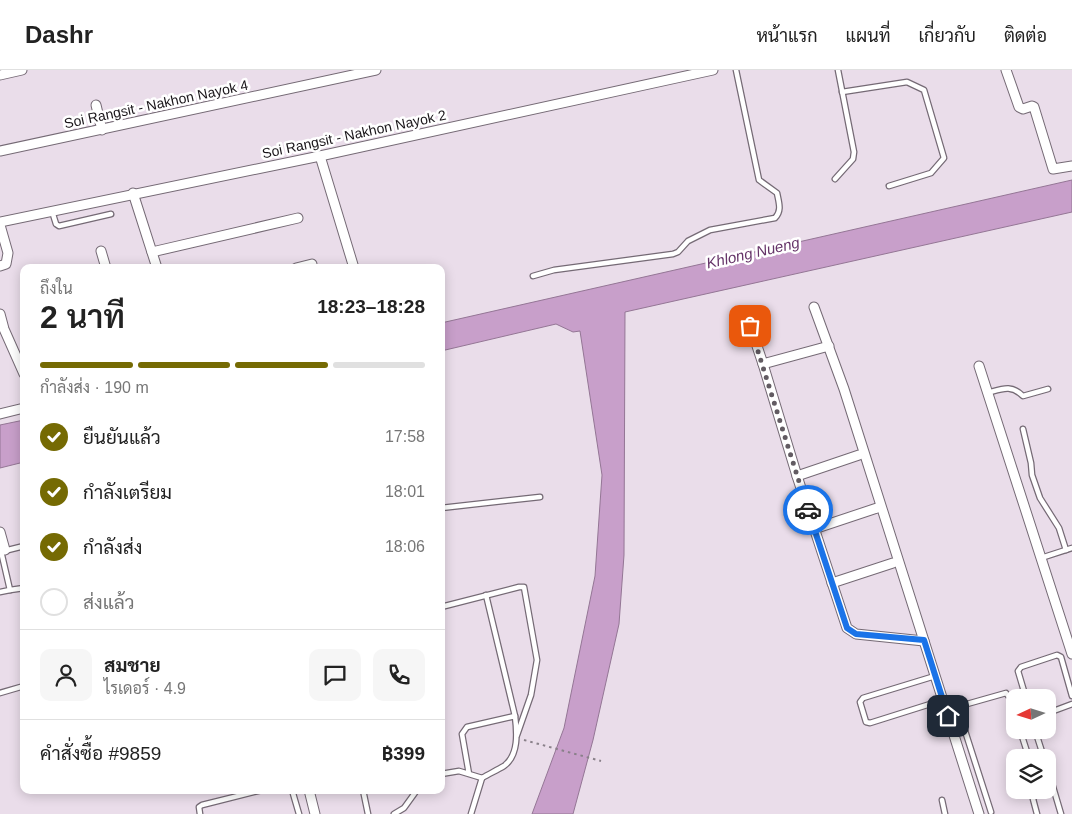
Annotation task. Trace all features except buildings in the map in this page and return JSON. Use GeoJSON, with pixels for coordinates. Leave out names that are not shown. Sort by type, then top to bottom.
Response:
{"type":"FeatureCollection","features":[{"type":"Feature","properties":{"kind":"street"},"geometry":{"type":"LineString","coordinates":[[0,74],[22,70]]}},
{"type":"Feature","properties":{"kind":"street","name":"Soi Rangsit - Nakhon Nayok 4"},"geometry":{"type":"LineString","coordinates":[[0,151],[376,70]]}},
{"type":"Feature","properties":{"kind":"street","name":"Soi Rangsit - Nakhon Nayok 2"},"geometry":{"type":"LineString","coordinates":[[0,224],[133,193],[320,156],[713,70]]}},
{"type":"Feature","properties":{"kind":"street"},"geometry":{"type":"LineString","coordinates":[[1006,70],[1019,107],[1023,109],[1034,106],[1053,169],[1072,166]]}},
{"type":"Feature","properties":{"kind":"street"},"geometry":{"type":"LineString","coordinates":[[96,105],[102,130]]}},
{"type":"Feature","properties":{"kind":"street"},"geometry":{"type":"LineString","coordinates":[[320,156],[353,264]]}},
{"type":"Feature","properties":{"kind":"street"},"geometry":{"type":"LineString","coordinates":[[133,193],[156,264]]}},
{"type":"Feature","properties":{"kind":"street"},"geometry":{"type":"LineString","coordinates":[[152,252],[298,218]]}},
{"type":"Feature","properties":{"kind":"street"},"geometry":{"type":"LineString","coordinates":[[0,224],[8,253],[6,264],[0,266]]}},
{"type":"Feature","properties":{"kind":"street"},"geometry":{"type":"LineString","coordinates":[[101,251],[105,264]]}},
{"type":"Feature","properties":{"kind":"street"},"geometry":{"type":"LineString","coordinates":[[814,307],[844,389],[979,814]]}},
{"type":"Feature","properties":{"kind":"street"},"geometry":{"type":"LineString","coordinates":[[0,314],[20,364]]}},
{"type":"Feature","properties":{"kind":"street"},"geometry":{"type":"LineString","coordinates":[[750,326],[847,628],[856,634],[924,640]]}},
{"type":"Feature","properties":{"kind":"street"},"geometry":{"type":"LineString","coordinates":[[763,364],[829,346]]}},
{"type":"Feature","properties":{"kind":"street"},"geometry":{"type":"LineString","coordinates":[[979,366],[1072,654]]}},
{"type":"Feature","properties":{"kind":"street"},"geometry":{"type":"LineString","coordinates":[[0,414],[20,409]]}},
{"type":"Feature","properties":{"kind":"street"},"geometry":{"type":"LineString","coordinates":[[797,476],[859,454]]}},
{"type":"Feature","properties":{"kind":"street"},"geometry":{"type":"LineString","coordinates":[[814,529],[877,508]]}},
{"type":"Feature","properties":{"kind":"street"},"geometry":{"type":"LineString","coordinates":[[0,532],[2,551]]}},
{"type":"Feature","properties":{"kind":"street"},"geometry":{"type":"LineString","coordinates":[[832,583],[893,563]]}},
{"type":"Feature","properties":{"kind":"street"},"geometry":{"type":"LineString","coordinates":[[310,794],[315,814]]}},
{"type":"Feature","properties":{"kind":"lane"},"geometry":{"type":"LineString","coordinates":[[533,276],[554,270],[673,254],[678,252],[688,241],[710,230],[775,218],[778,215],[780,208],[777,193],[760,180],[736,70]]}},
{"type":"Feature","properties":{"kind":"lane"},"geometry":{"type":"LineString","coordinates":[[835,179],[853,159],[854,152],[838,70]]}},
{"type":"Feature","properties":{"kind":"lane"},"geometry":{"type":"LineString","coordinates":[[842,92],[907,82],[924,90],[944,158],[931,173],[889,186]]}},
{"type":"Feature","properties":{"kind":"lane"},"geometry":{"type":"LineString","coordinates":[[52,211],[56,224],[59,226],[111,214]]}},
{"type":"Feature","properties":{"kind":"lane"},"geometry":{"type":"LineString","coordinates":[[987,393],[1008,388],[1017,390],[1023,396],[1048,389]]}},
{"type":"Feature","properties":{"kind":"lane"},"geometry":{"type":"LineString","coordinates":[[1023,430],[1032,475],[1040,498],[1059,528],[1066,550]]}},
{"type":"Feature","properties":{"kind":"lane"},"geometry":{"type":"LineString","coordinates":[[445,508],[540,497]]}},
{"type":"Feature","properties":{"kind":"lane"},"geometry":{"type":"LineString","coordinates":[[10,590],[2,551],[20,547]]}},
{"type":"Feature","properties":{"kind":"lane"},"geometry":{"type":"LineString","coordinates":[[1041,558],[1072,548]]}},
{"type":"Feature","properties":{"kind":"lane"},"geometry":{"type":"LineString","coordinates":[[445,606],[524,587],[536,660],[530,695],[511,756],[505,765],[482,778],[471,814]]}},
{"type":"Feature","properties":{"kind":"lane"},"geometry":{"type":"LineString","coordinates":[[0,592],[20,589]]}},
{"type":"Feature","properties":{"kind":"lane"},"geometry":{"type":"LineString","coordinates":[[486,595],[515,716],[517,736]]}},
{"type":"Feature","properties":{"kind":"lane"},"geometry":{"type":"LineString","coordinates":[[1023,689],[1018,671],[1021,667],[1057,655],[1061,657],[1072,696]]}},
{"type":"Feature","properties":{"kind":"lane"},"geometry":{"type":"LineString","coordinates":[[936,676],[863,698],[860,702],[866,722],[870,723],[943,700]]}},
{"type":"Feature","properties":{"kind":"lane"},"geometry":{"type":"LineString","coordinates":[[0,693],[20,687]]}},
{"type":"Feature","properties":{"kind":"lane"},"geometry":{"type":"LineString","coordinates":[[991,812],[958,709],[960,706],[1006,693]]}},
{"type":"Feature","properties":{"kind":"lane"},"geometry":{"type":"LineString","coordinates":[[1056,710],[1072,704]]}},
{"type":"Feature","properties":{"kind":"lane"},"geometry":{"type":"LineString","coordinates":[[469,774],[462,734],[463,730],[467,727],[515,716]]}},
{"type":"Feature","properties":{"kind":"lane"},"geometry":{"type":"LineString","coordinates":[[445,773],[459,771],[482,778]]}},
{"type":"Feature","properties":{"kind":"lane"},"geometry":{"type":"LineString","coordinates":[[200,814],[199,807],[202,805],[246,794]]}},
{"type":"Feature","properties":{"kind":"lane"},"geometry":{"type":"LineString","coordinates":[[293,794],[298,814]]}},
{"type":"Feature","properties":{"kind":"lane"},"geometry":{"type":"LineString","coordinates":[[364,794],[368,814]]}},
{"type":"Feature","properties":{"kind":"lane"},"geometry":{"type":"LineString","coordinates":[[394,814],[404,808],[414,794]]}},
{"type":"Feature","properties":{"kind":"lane"},"geometry":{"type":"LineString","coordinates":[[1056,797],[1061,814]]}},
{"type":"Feature","properties":{"kind":"lane"},"geometry":{"type":"LineString","coordinates":[[1033,799],[1037,814]]}},
{"type":"Feature","properties":{"kind":"lane"},"geometry":{"type":"LineString","coordinates":[[942,800],[945,814]]}},
{"type":"Feature","properties":{"kind":"path"},"geometry":{"type":"LineString","coordinates":[[517,736],[601,761]]}},
{"type":"Feature","properties":{"kind":"water","name":"Khlong Nueng"},"geometry":{"type":"Polygon","coordinates":[[[1072,180],[1072,212],[625,312],[624,555],[619,624],[593,740],[573,814],[532,814],[564,728],[595,576],[602,475],[580,331],[573,332],[556,324],[445,350],[445,322],[1072,180]]]}},
{"type":"Feature","properties":{"kind":"water"},"geometry":{"type":"Polygon","coordinates":[[[20,421],[20,463],[0,468],[0,425],[20,421]]]}},
{"type":"Feature","properties":{"kind":"way so far"},"geometry":{"type":"LineString","coordinates":[[750,326],[808,510]]}},
{"type":"Feature","properties":{"kind":"route"},"geometry":{"type":"LineString","coordinates":[[808,510],[847,628],[856,634],[924,640],[948,716]]}}]}
